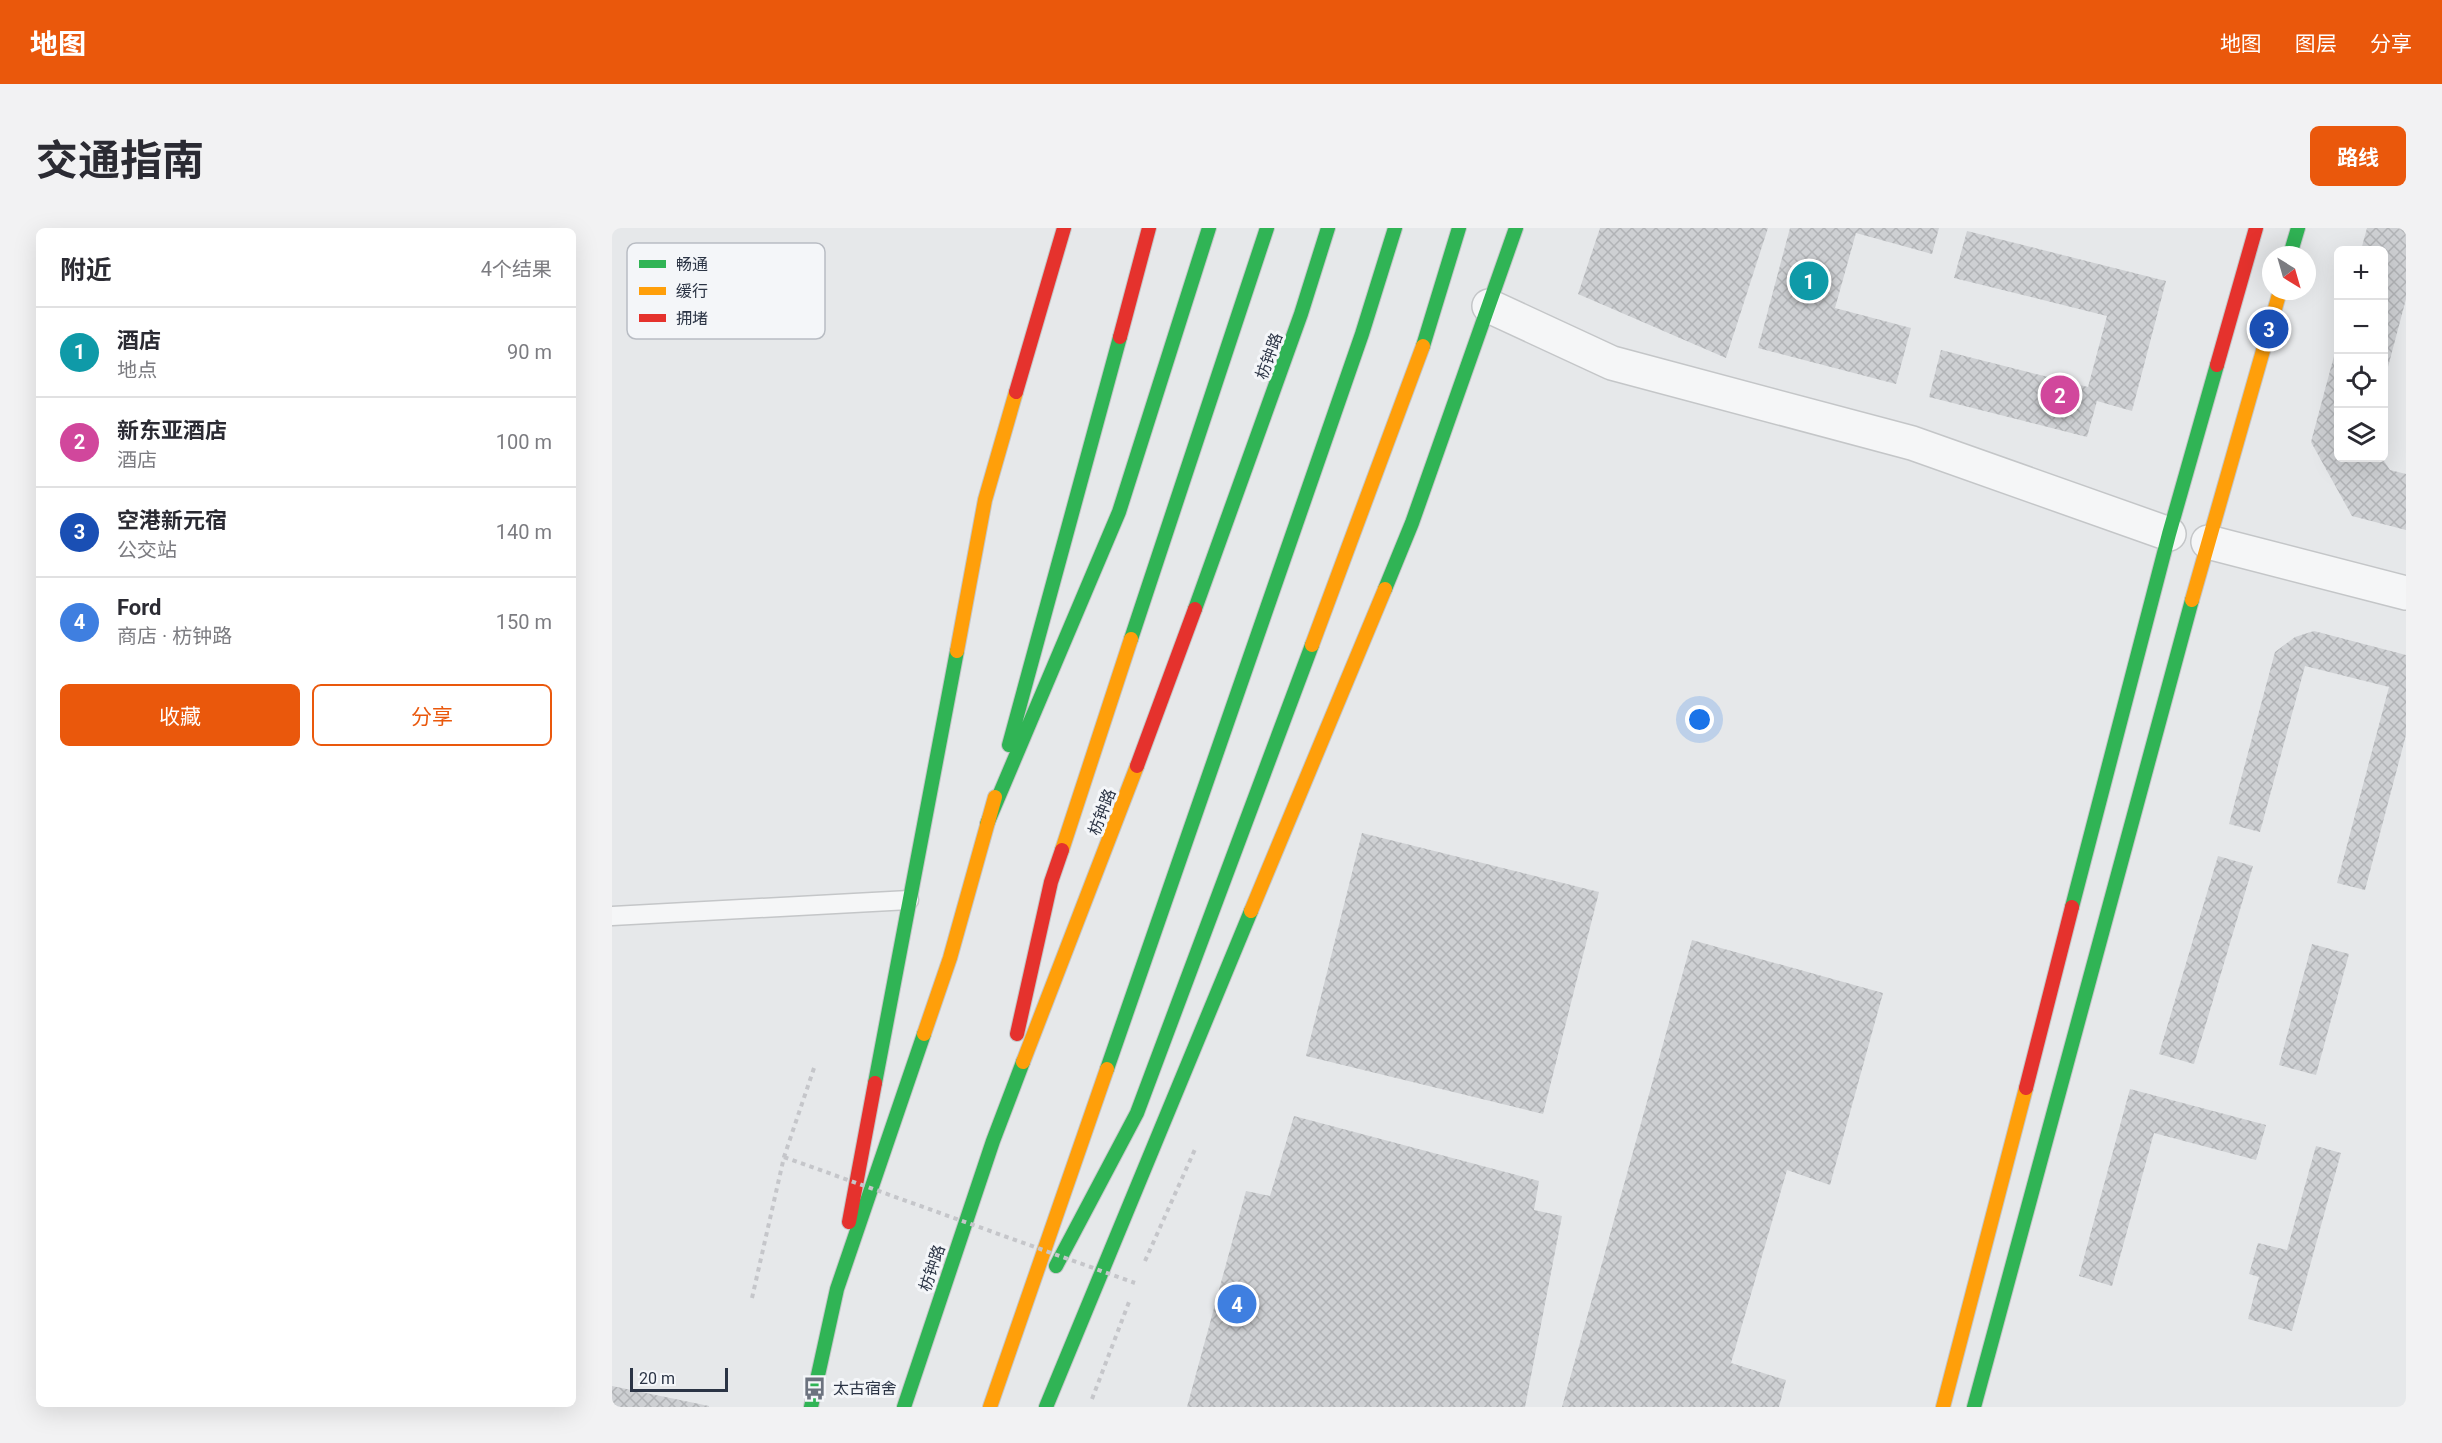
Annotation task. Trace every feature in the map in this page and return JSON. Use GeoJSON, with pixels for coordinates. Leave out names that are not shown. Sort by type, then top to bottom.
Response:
{"type":"FeatureCollection","features":[{"type":"Feature","properties":{"kind":"main road"},"geometry":{"type":"LineString","coordinates":[[811,1407],[837,1289],[985,500],[1064,228]]}},
{"type":"Feature","properties":{"kind":"main road"},"geometry":{"type":"LineString","coordinates":[[837,1289],[950,958],[1149,228]]}},
{"type":"Feature","properties":{"kind":"main road"},"geometry":{"type":"LineString","coordinates":[[987,824],[1119,512],[1209,228]]}},
{"type":"Feature","properties":{"kind":"main road"},"geometry":{"type":"LineString","coordinates":[[993,1141],[1051,882],[1267,228]]}},
{"type":"Feature","properties":{"kind":"main road","name":"枋钟路"},"geometry":{"type":"LineString","coordinates":[[904,1407],[993,1141],[1143,752],[1301,314],[1328,228]]}},
{"type":"Feature","properties":{"kind":"main road"},"geometry":{"type":"LineString","coordinates":[[990,1407],[1362,334],[1395,228]]}},
{"type":"Feature","properties":{"kind":"main road"},"geometry":{"type":"LineString","coordinates":[[1003,1366],[1137,1113],[1419,360],[1459,228]]}},
{"type":"Feature","properties":{"kind":"main road"},"geometry":{"type":"LineString","coordinates":[[1046,1407],[1412,523],[1516,228]]}},
{"type":"Feature","properties":{"kind":"main road"},"geometry":{"type":"LineString","coordinates":[[1943,1407],[2169,534],[2256,228]]}},
{"type":"Feature","properties":{"kind":"main road"},"geometry":{"type":"LineString","coordinates":[[2293,246],[2298,228]]}},
{"type":"Feature","properties":{"kind":"main road"},"geometry":{"type":"LineString","coordinates":[[1974,1407],[2208,542],[2277,300]]}},
{"type":"Feature","properties":{"kind":"street"},"geometry":{"type":"LineString","coordinates":[[1489,306],[1612,363],[1912,443],[2169,534]]}},
{"type":"Feature","properties":{"kind":"street"},"geometry":{"type":"LineString","coordinates":[[2208,542],[2406,593]]}},
{"type":"Feature","properties":{"kind":"lane"},"geometry":{"type":"LineString","coordinates":[[612,916],[909,900]]}},
{"type":"Feature","properties":{"kind":"path"},"geometry":{"type":"LineString","coordinates":[[752,1298],[784,1157],[814,1068]]}},
{"type":"Feature","properties":{"kind":"path"},"geometry":{"type":"LineString","coordinates":[[1145,1263],[1196,1147]]}},
{"type":"Feature","properties":{"kind":"path"},"geometry":{"type":"LineString","coordinates":[[784,1157],[1135,1284]]}},
{"type":"Feature","properties":{"kind":"path"},"geometry":{"type":"LineString","coordinates":[[1092,1399],[1140,1273]]}},
{"type":"Feature","properties":{"kind":"building"},"geometry":{"type":"Polygon","coordinates":[[[1600,228],[1768,228],[1726,358],[1578,294],[1600,228]]]}},
{"type":"Feature","properties":{"kind":"building"},"geometry":{"type":"Polygon","coordinates":[[[1790,228],[1939,228],[1932,254],[1856,233],[1835,308],[1911,328],[1896,384],[1758,348],[1790,228]]]}},
{"type":"Feature","properties":{"kind":"building"},"geometry":{"type":"Polygon","coordinates":[[[2367,228],[2406,228],[2406,299],[2388,367],[2388,246],[2362,246],[2367,228]]]}},
{"type":"Feature","properties":{"kind":"building"},"geometry":{"type":"Polygon","coordinates":[[[1967,231],[2166,281],[2132,411],[2097,401],[2087,437],[1929,397],[1941,350],[2088,387],[2107,316],[1954,278],[1967,231]]]}},
{"type":"Feature","properties":{"kind":"building"},"geometry":{"type":"Polygon","coordinates":[[[2334,356],[2334,462],[2385,462],[2390,470],[2406,474],[2406,530],[2352,516],[2311,442],[2334,356]]]}},
{"type":"Feature","properties":{"kind":"building"},"geometry":{"type":"Polygon","coordinates":[[[2314,631],[2406,655],[2406,735],[2365,890],[2337,883],[2389,687],[2305,666],[2260,832],[2229,824],[2275,652],[2295,637],[2314,631]]]}},
{"type":"Feature","properties":{"kind":"building"},"geometry":{"type":"Polygon","coordinates":[[[1362,833],[1599,892],[1543,1114],[1306,1056],[1362,833]]]}},
{"type":"Feature","properties":{"kind":"building"},"geometry":{"type":"Polygon","coordinates":[[[2218,856],[2253,866],[2194,1064],[2159,1054],[2218,856]]]}},
{"type":"Feature","properties":{"kind":"building"},"geometry":{"type":"Polygon","coordinates":[[[1692,940],[1883,993],[1830,1185],[1787,1170],[1731,1363],[1786,1380],[1779,1407],[1562,1407],[1692,940]]]}},
{"type":"Feature","properties":{"kind":"building"},"geometry":{"type":"Polygon","coordinates":[[[2312,944],[2349,954],[2316,1075],[2279,1065],[2312,944]]]}},
{"type":"Feature","properties":{"kind":"building"},"geometry":{"type":"Polygon","coordinates":[[[2130,1089],[2266,1125],[2256,1160],[2154,1133],[2112,1286],[2079,1276],[2130,1089]]]}},
{"type":"Feature","properties":{"kind":"building"},"geometry":{"type":"Polygon","coordinates":[[[1294,1116],[1539,1181],[1534,1210],[1562,1216],[1525,1407],[1187,1407],[1246,1191],[1270,1196],[1294,1116]]]}},
{"type":"Feature","properties":{"kind":"building"},"geometry":{"type":"Polygon","coordinates":[[[2316,1146],[2341,1153],[2292,1331],[2248,1319],[2259,1277],[2249,1274],[2258,1243],[2287,1250],[2316,1146]]]}},
{"type":"Feature","properties":{"kind":"building"},"geometry":{"type":"Polygon","coordinates":[[[612,1386],[709,1406],[709,1407],[612,1407],[612,1386]]]}},
{"type":"Feature","properties":{"kind":"traffic: fast"},"geometry":{"type":"LineString","coordinates":[[987,824],[1119,512],[1209,228]]}},
{"type":"Feature","properties":{"kind":"traffic: fast"},"geometry":{"type":"LineString","coordinates":[[1131,639],[1267,228]]}},
{"type":"Feature","properties":{"kind":"traffic: fast"},"geometry":{"type":"LineString","coordinates":[[1195,609],[1301,314],[1328,228]]}},
{"type":"Feature","properties":{"kind":"traffic: fast"},"geometry":{"type":"LineString","coordinates":[[1107,1069],[1362,334],[1395,228]]}},
{"type":"Feature","properties":{"kind":"traffic: fast"},"geometry":{"type":"LineString","coordinates":[[1423,346],[1459,228]]}},
{"type":"Feature","properties":{"kind":"traffic: fast"},"geometry":{"type":"LineString","coordinates":[[1385,589],[1412,523],[1516,228]]}},
{"type":"Feature","properties":{"kind":"traffic: fast"},"geometry":{"type":"LineString","coordinates":[[2293,246],[2298,228]]}},
{"type":"Feature","properties":{"kind":"traffic: fast"},"geometry":{"type":"LineString","coordinates":[[1009,745],[1120,337]]}},
{"type":"Feature","properties":{"kind":"traffic: fast"},"geometry":{"type":"LineString","coordinates":[[2072,907],[2169,534],[2217,365]]}},
{"type":"Feature","properties":{"kind":"traffic: fast"},"geometry":{"type":"LineString","coordinates":[[1974,1407],[2192,600]]}},
{"type":"Feature","properties":{"kind":"traffic: fast"},"geometry":{"type":"LineString","coordinates":[[1056,1266],[1137,1113],[1312,645]]}},
{"type":"Feature","properties":{"kind":"traffic: fast"},"geometry":{"type":"LineString","coordinates":[[875,1083],[957,651]]}},
{"type":"Feature","properties":{"kind":"traffic: fast"},"geometry":{"type":"LineString","coordinates":[[1046,1407],[1251,911]]}},
{"type":"Feature","properties":{"kind":"traffic: fast"},"geometry":{"type":"LineString","coordinates":[[811,1407],[837,1289],[924,1034]]}},
{"type":"Feature","properties":{"kind":"traffic: fast"},"geometry":{"type":"LineString","coordinates":[[904,1407],[993,1141],[1023,1062]]}},
{"type":"Feature","properties":{"kind":"traffic: slow"},"geometry":{"type":"LineString","coordinates":[[2192,600],[2277,300]]}},
{"type":"Feature","properties":{"kind":"traffic: slow"},"geometry":{"type":"LineString","coordinates":[[1312,645],[1423,346]]}},
{"type":"Feature","properties":{"kind":"traffic: slow"},"geometry":{"type":"LineString","coordinates":[[957,651],[985,500],[1016,392]]}},
{"type":"Feature","properties":{"kind":"traffic: slow"},"geometry":{"type":"LineString","coordinates":[[1251,911],[1385,589]]}},
{"type":"Feature","properties":{"kind":"traffic: slow"},"geometry":{"type":"LineString","coordinates":[[1062,850],[1131,639]]}},
{"type":"Feature","properties":{"kind":"traffic: slow"},"geometry":{"type":"LineString","coordinates":[[1023,1062],[1137,766]]}},
{"type":"Feature","properties":{"kind":"traffic: slow"},"geometry":{"type":"LineString","coordinates":[[924,1034],[950,958],[995,797]]}},
{"type":"Feature","properties":{"kind":"traffic: slow"},"geometry":{"type":"LineString","coordinates":[[990,1407],[1107,1069]]}},
{"type":"Feature","properties":{"kind":"traffic: slow"},"geometry":{"type":"LineString","coordinates":[[1943,1407],[2026,1088]]}},
{"type":"Feature","properties":{"kind":"traffic: jam"},"geometry":{"type":"LineString","coordinates":[[1016,392],[1064,228]]}},
{"type":"Feature","properties":{"kind":"traffic: jam"},"geometry":{"type":"LineString","coordinates":[[1120,337],[1149,228]]}},
{"type":"Feature","properties":{"kind":"traffic: jam"},"geometry":{"type":"LineString","coordinates":[[2217,365],[2256,228]]}},
{"type":"Feature","properties":{"kind":"traffic: jam"},"geometry":{"type":"LineString","coordinates":[[1137,766],[1195,609]]}},
{"type":"Feature","properties":{"kind":"traffic: jam"},"geometry":{"type":"LineString","coordinates":[[1017,1034],[1051,882],[1062,850]]}},
{"type":"Feature","properties":{"kind":"traffic: jam"},"geometry":{"type":"LineString","coordinates":[[2026,1088],[2072,907]]}},
{"type":"Feature","properties":{"kind":"traffic: jam"},"geometry":{"type":"LineString","coordinates":[[849,1222],[875,1083]]}},
{"type":"Feature","properties":{"kind":"place","name":"酒店"},"geometry":{"type":"Point","coordinates":[1809,281]}},
{"type":"Feature","properties":{"kind":"place","name":"空港新元宿"},"geometry":{"type":"Point","coordinates":[2269,329]}},
{"type":"Feature","properties":{"kind":"place","name":"新东亚酒店"},"geometry":{"type":"Point","coordinates":[2060,395]}},
{"type":"Feature","properties":{"kind":"place","name":"Ford"},"geometry":{"type":"Point","coordinates":[1237,1304]}},
{"type":"Feature","properties":{"kind":"place","name":"太古宿舍"},"geometry":{"type":"Point","coordinates":[815,1388]}}]}
